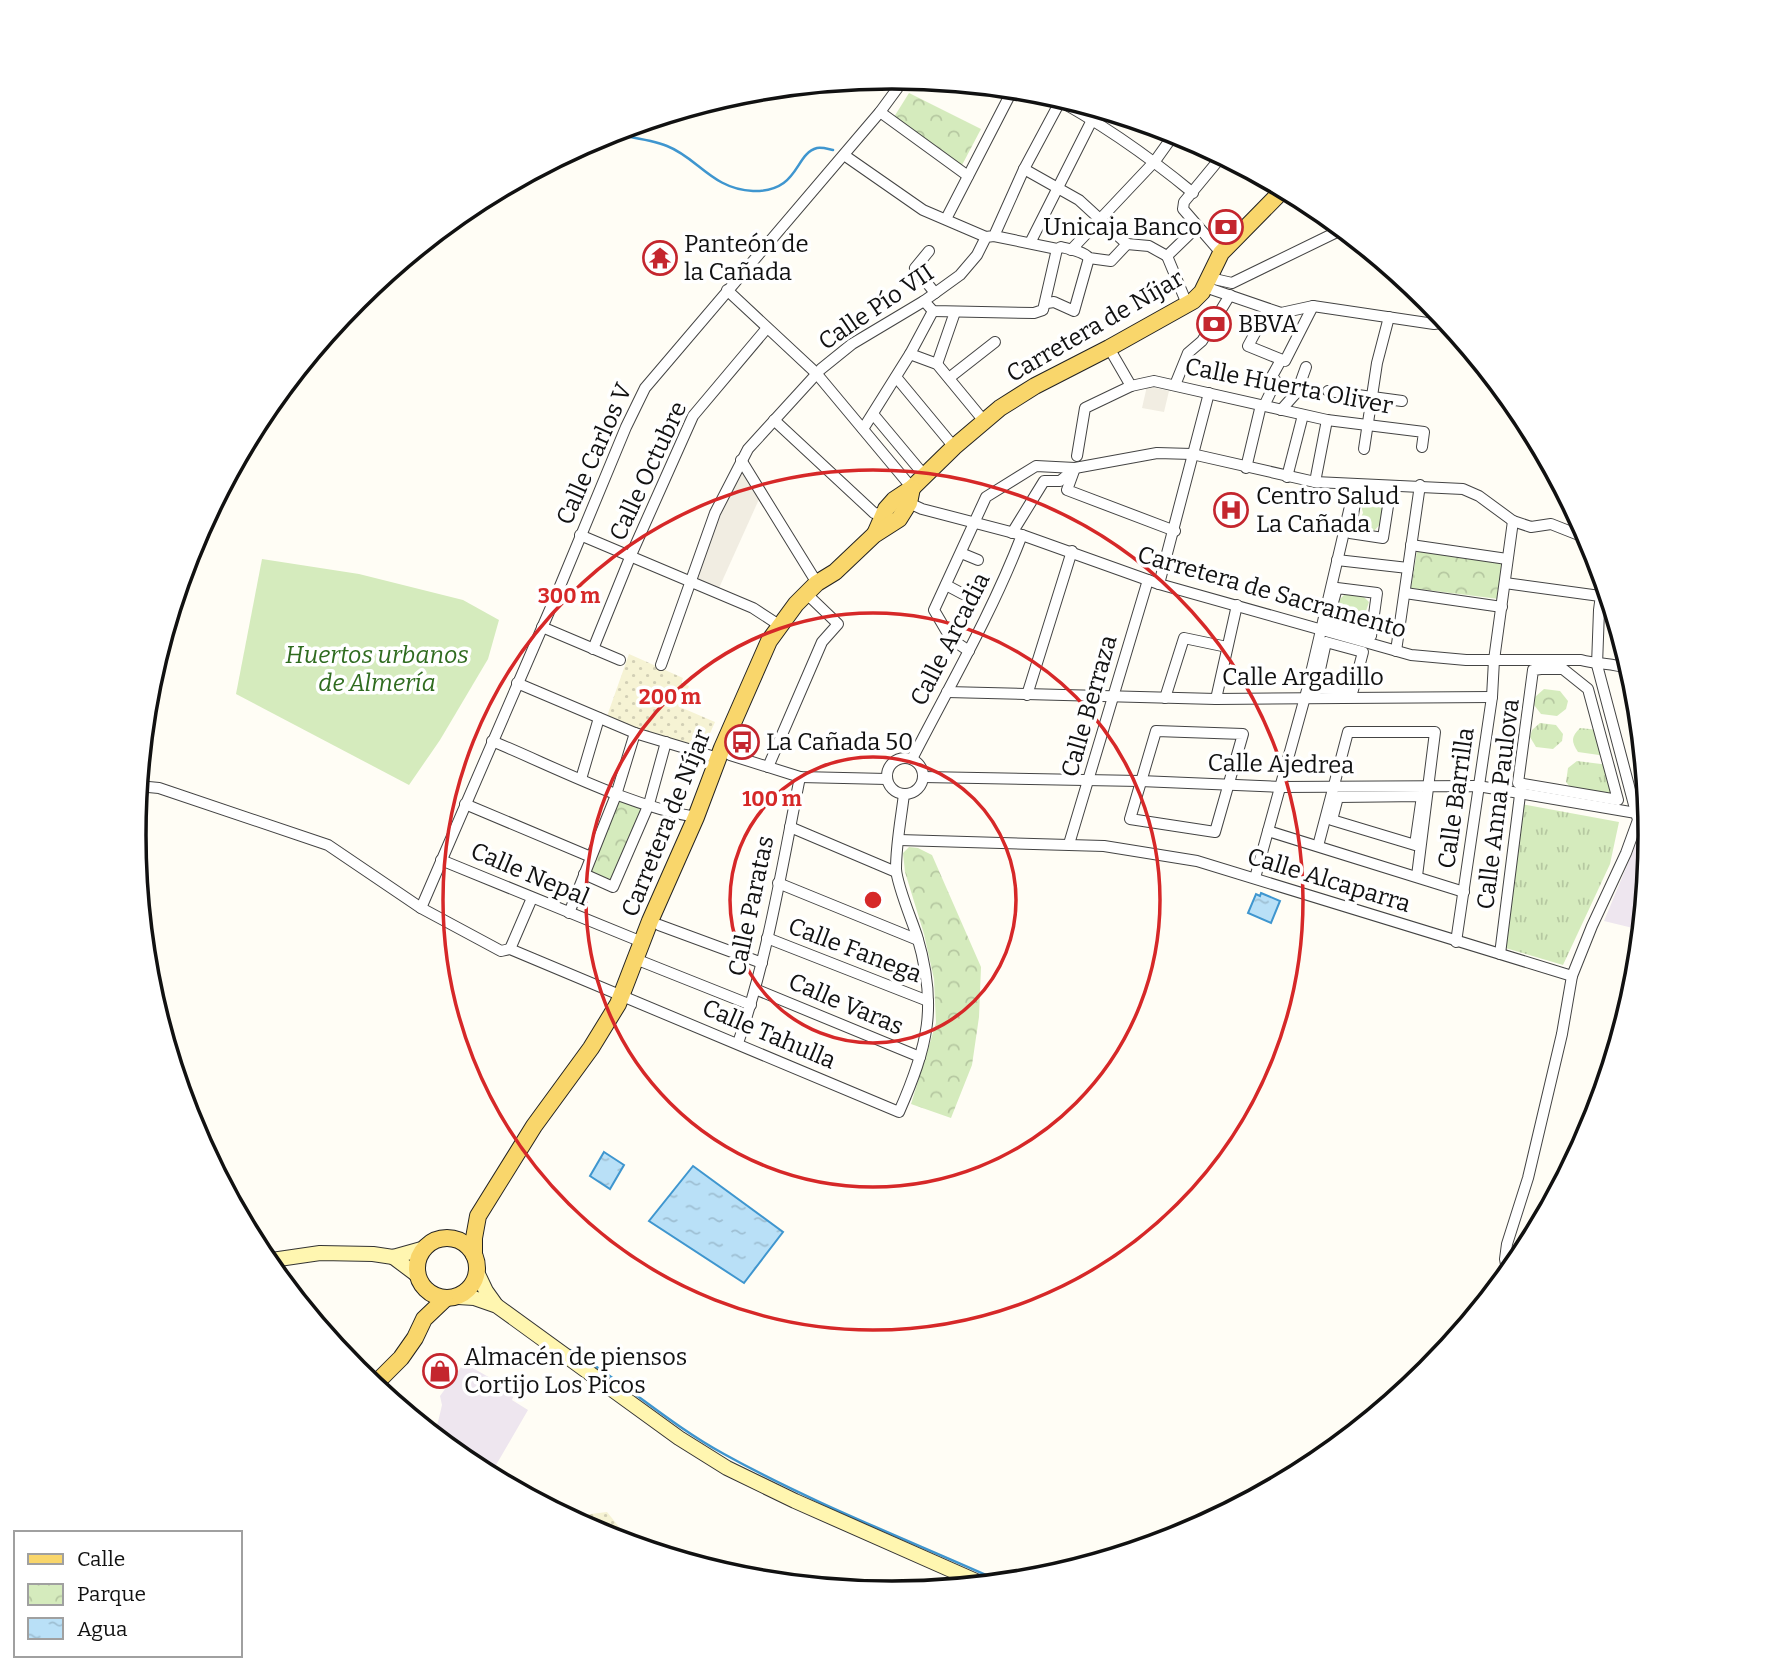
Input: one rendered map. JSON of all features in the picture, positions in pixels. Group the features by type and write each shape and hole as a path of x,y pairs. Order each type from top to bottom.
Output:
{"main road":[{"name":"Carretera de Níjar","path":"621,997 696,817 775,648 811,599 874,535 924,475 984,421 1035,386 1193,301 1207,282 1221,253 1277,196"},
{"name":"Carretera de Níjar","path":"474,1255 478,1216 523,1144 591,1048 643,962 761,658 779,625 796,604 817,583 835,572"},
{"name":"Carretera de Níjar","path":"450,1238 478,1216"},
{"path":"424,1319 418,1260 432,1242 450,1238 464,1243 474,1255 477,1272 497,1306"},
{"path":"278,1259 320,1254 373,1254 393,1257 425,1248"},
{"path":"393,1257 433,1295 474,1298 497,1306 679,1438 727,1468 967,1577"},
{"path":"380,1379 401,1358 424,1319 451,1298 471,1287 477,1272"}],"street":[{"name":"Calle Carlos V","path":"421,908 645,387 844,155 897,89"},
{"path":"946,219 1008,99"},
{"name":"Calle Pío VII","path":"661,665 715,513 741,460 816,373 852,344 924,301 960,275 990,237 1057,108"},
{"path":"880,112 968,176"},
{"path":"1085,115 1155,162 1193,194"},
{"path":"1030,243 1093,120"},
{"path":"1071,250 1155,162 1168,142"},
{"path":"844,155 911,203 990,237 1057,249 1060,247 1087,254 1089,258 1111,261 1127,244"},
{"path":"1216,163 1184,202 1183,209 1221,253"},
{"path":"1024,169 1079,200 1127,244 1149,246 1167,256 1187,304"},
{"path":"1167,256 1197,227"},
{"path":"1207,282 1232,283 1333,234"},
{"path":"924,301 933,311 1034,313 1043,310 1057,249"},
{"path":"929,251 915,268 935,293"},
{"path":"1046,303 1054,302 1074,310 1089,258"},
{"path":"1207,282 1230,295 1281,313 1313,306 1435,324"},
{"path":"727,290 816,373 863,429 908,497"},
{"path":"1175,384 1188,353 1202,341 1230,295"},
{"path":"1268,309 1248,346 1285,361 1313,306"},
{"path":"863,429 910,355 933,311"},
{"path":"937,364 955,312"},
{"path":"1364,449 1377,362 1389,317"},
{"name":"Calle Octubre","path":"593,649 631,555 693,416 767,328"},
{"path":"949,378 995,342"},
{"path":"1110,348 1131,386"},
{"path":"910,355 937,364 984,421"},
{"path":"1246,468 1262,406 1276,381 1271,378 1281,360"},
{"path":"1281,410 1297,392 1306,368"},
{"path":"896,377 954,447"},
{"name":"Calle Huerta Oliver","path":"1076,462 1085,408 1131,386 1154,381 1327,420 1424,432 1422,447"},
{"path":"1328,391 1402,401"},
{"name":"Calle Berraza","path":"1069,844 1114,697 1154,582 1175,531 1209,393"},
{"path":"873,414 924,475"},
{"path":"1287,477 1303,415"},
{"path":"774,419 874,513 887,519"},
{"path":"1315,482 1327,420"},
{"path":"969,651 951,639 934,610 990,493 1036,466 1157,453 1192,454 1315,482 1463,489 1479,496 1513,521 1531,527 1551,524 1573,533"},
{"path":"741,460 817,583"},
{"path":"1076,462 1068,490 1175,531"},
{"name":"Calle Arcadia","path":"912,759 1010,568 1017,534 1044,481 1060,481 1076,462"},
{"path":"1255,878 1323,627 1355,485"},
{"path":"1396,651 1420,485"},
{"path":"1357,491 1390,494 1383,538 1350,533 1357,491"},
{"name":"Carretera de Sacramento","path":"908,497 922,509 1072,551 1154,582 1323,627 1396,651 1432,658 1536,664 1581,660 1597,665 1618,666"},
{"name":"Calle Barrilla","path":"1456,942 1492,697 1494,660 1513,521"},
{"path":"580,535 753,608 779,625"},
{"path":"1411,545 1507,559"},
{"path":"1027,695 1072,551"},
{"path":"961,553 978,560"},
{"path":"1337,560 1408,568"},
{"path":"1504,583 1599,596"},
{"path":"946,585 963,594"},
{"path":"1337,588 1377,593 1371,636 1323,627 1337,588"},
{"path":"1405,593 1502,607"},
{"path":"768,767 822,642 838,624 811,599"},
{"path":"1600,599 1597,665 1638,819"},
{"path":"1216,699 1237,606"},
{"path":"542,627 620,660"},
{"path":"1165,698 1184,638 1227,647"},
{"path":"1326,642 1363,652 1353,690 1316,688 1326,642"},
{"path":"1521,788 1618,800 1588,689 1563,669 1536,664"},
{"name":"Calle Anna Paulova","path":"1500,954 1536,664"},
{"path":"517,683 635,733 800,777 887,779"},
{"name":"Calle Argadillo","path":"947,692 1216,699 1492,697"},
{"path":"581,779 599,718"},
{"path":"1156,731 1243,734 1215,832 1130,818 1140,781 1156,731"},
{"path":"1318,846 1348,732 1436,732 1417,876"},
{"path":"569,914 616,795 635,733"},
{"path":"492,741 616,795 696,817"},
{"path":"584,874 613,887 649,804 666,742"},
{"path":"906,758 912,759 920,766 923,777 919,788 904,794 893,790 887,773 893,761 906,758"},
{"name":"Calle Paratas","path":"738,1043 762,963 800,777"},
{"name":"Calle Ajedrea","path":"923,777 1281,787 1521,788 1636,813"},
{"name":"Calle Tahulla","path":"147,787 172,792 328,845 421,908 501,951 510,949 899,1112 920,1057"},
{"path":"904,794 896,872 918,940 929,986 928,1030 920,1057"},
{"path":"1422,796 1415,845 1332,820 1338,797 1422,796"},
{"path":"465,804 591,857"},
{"path":"1505,1260 1507,1244 1528,1178 1562,1034 1572,976 1638,821"},
{"path":"790,827 896,872"},
{"path":"1268,831 1464,892"},
{"name":"Calle Alcaparra","path":"899,840 1104,846 1197,861 1572,976"},
{"name":"Calle Nepal","path":"441,859 642,942"},
{"path":"778,883 918,940"},
{"path":"510,949 532,898"},
{"path":"659,925 762,963"},
{"name":"Calle Fanega","path":"767,938 929,1001"},
{"path":"643,962 751,1005"},
{"name":"Calle Varas","path":"755,989 920,1057"}],"shaded area":[{"path":"1147,386 1169,391 1164,412 1142,408"},
{"path":"742,473 746,474 760,497 719,588 696,578 723,508"},
{"path":"629,654 683,678 681,683 689,686 680,707 715,722 703,749 606,719"},
{"path":"1638,839 1633,928 1604,921"},
{"path":"464,1363 515,1392 512,1400 528,1410 495,1467 436,1426 442,1405 440,1396"},
{"path":"607,1512 623,1531 606,1525 584,1515"}],"green space":[{"path":"909,93 981,129 961,167 894,117"},
{"path":"1368,496 1383,498 1382,522 1374,531 1358,529 1363,513 1361,505"},
{"path":"1417,551 1502,562 1499,599 1411,588"},
{"name":"Huertos urbanos de Almería","path":"262,559 359,574 463,600 499,620 488,659 440,740 409,785 236,694"},
{"path":"1346,593 1363,596 1369,602 1361,626 1338,616 1339,600"},
{"path":"1544,689 1560,691 1568,701 1566,709 1557,716 1541,714 1534,705 1535,697"},
{"path":"1540,723 1556,725 1563,734 1562,741 1553,749 1536,747 1530,737 1532,730"},
{"path":"1580,728 1599,730 1606,756 1578,752 1573,739"},
{"path":"1577,761 1609,765 1618,800 1574,792 1566,782 1568,768"},
{"path":"616,795 649,804 613,887 584,874"},
{"path":"1521,804 1619,822 1610,864 1563,965 1502,947"},
{"path":"909,847 932,855 981,967 979,1017 972,1065 951,1118 911,1104 936,1023 934,979 924,934 905,872 903,853"}],"water":[{"path":"1261,893 1280,901 1271,923 1248,913 1256,894 1260,896"},
{"path":"604,1152 624,1165 610,1189 590,1176"},
{"path":"693,1166 783,1232 744,1283 649,1221"}],"waterway":[{"path":"630,137 667,146 727,185 753,191 780,186 810,152 819,148 833,150"},
{"path":"570,1350 724,1454 828,1506 986,1575"}],"place":[{"name":"Unicaja Banco","path":"1226,227"},
{"name":"Panteón de la Cañada","path":"660,258"},
{"name":"BBVA","path":"1214,324"},
{"name":"Centro Salud La Cañada","path":"1231,510"},
{"name":"La Cañada 50","path":"742,742"},
{"name":"Almacén de piensos Cortijo Los Picos","path":"440,1371"}]}
